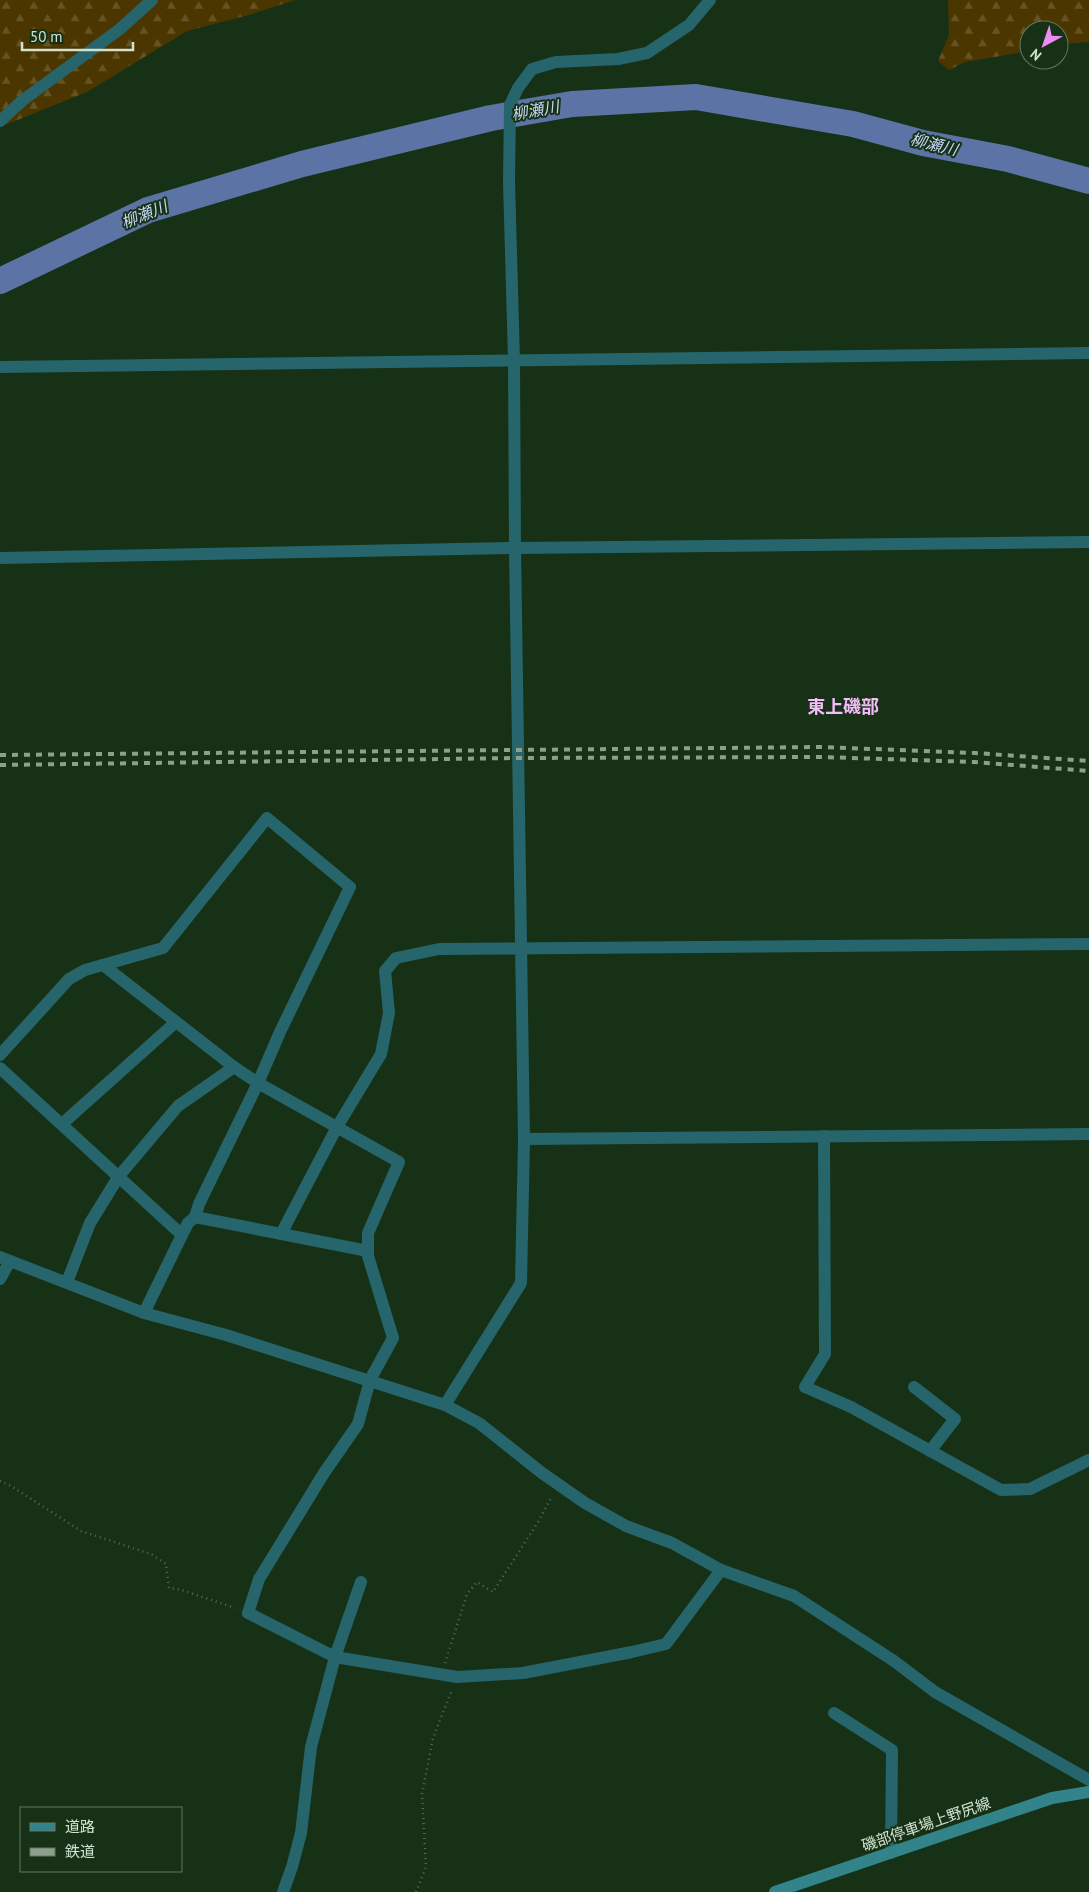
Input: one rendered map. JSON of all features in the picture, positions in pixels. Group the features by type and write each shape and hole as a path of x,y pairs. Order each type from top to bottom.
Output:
{"main road":[{"name":"磯部停車場上野尻線","path":"775,1892 1052,1798 1089,1792"}],"street":[{"path":"0,121 23,100 120,29 152,0"},
{"path":"445,1405 521,1283 524,1139 514,360 509,182 510,105 518,88 532,69 556,62 618,59 647,52 690,25 710,0"},
{"path":"0,367 1089,353"},
{"path":"0,558 515,548 1089,542"},
{"path":"0,1055 69,979 85,970 163,948 267,818 350,887 199,1204 195,1217 188,1223 144,1313"},
{"path":"280,1234 337,1127 381,1054 389,1013 384,971 396,958 439,949 1089,944"},
{"path":"103,965 234,1067 258,1083 399,1162 368,1233 368,1256 393,1338 370,1380 358,1424 324,1473 260,1579 248,1613 335,1657 457,1677 523,1673 666,1644 721,1570"},
{"path":"62,1124 176,1022"},
{"path":"67,1282 90,1223 119,1176 178,1106 234,1067"},
{"path":"0,1068 182,1235"},
{"path":"524,1139 1089,1134"},
{"path":"824,1136 825,1354 805,1387 851,1407 1001,1490 1030,1489 1089,1460"},
{"path":"195,1217 368,1251"},
{"path":"0,1279 5,1258 144,1313 226,1335 445,1405 479,1423 585,1503 626,1526 672,1543 721,1570 794,1596 859,1637 935,1692 1089,1780"},
{"path":"914,1387 955,1419 930,1451"},
{"path":"283,1892 301,1833 311,1747 335,1657 360,1582"},
{"path":"834,1713 892,1750 891,1853"}],"path":[{"path":"0,1481 11,1486 81,1531 151,1554 166,1564 169,1588 182,1590 248,1613"},
{"path":"441,1674 467,1594 478,1582 493,1592 538,1522 558,1484"},
{"path":"416,1892 426,1867 422,1794 433,1738 457,1677"}],"green space":[{"path":"0,0 295,0 249,15 187,31 87,92 0,127"},
{"path":"948,0 1089,0 1089,42 1069,43 1069,20 1019,20 1019,53 965,62 949,70 938,61 949,35"}],"waterway":[{"name":"柳瀬川","path":"0,281 148,210 302,164 491,118 572,104 696,97 853,124 923,143 1008,159 1089,181"}],"railway":[{"path":"0,755 822,747 975,753 1089,761"},
{"path":"0,765 518,758 822,757 974,762 1089,771"}],"district":[{"name":"東上磯部","path":"843,706"}]}
